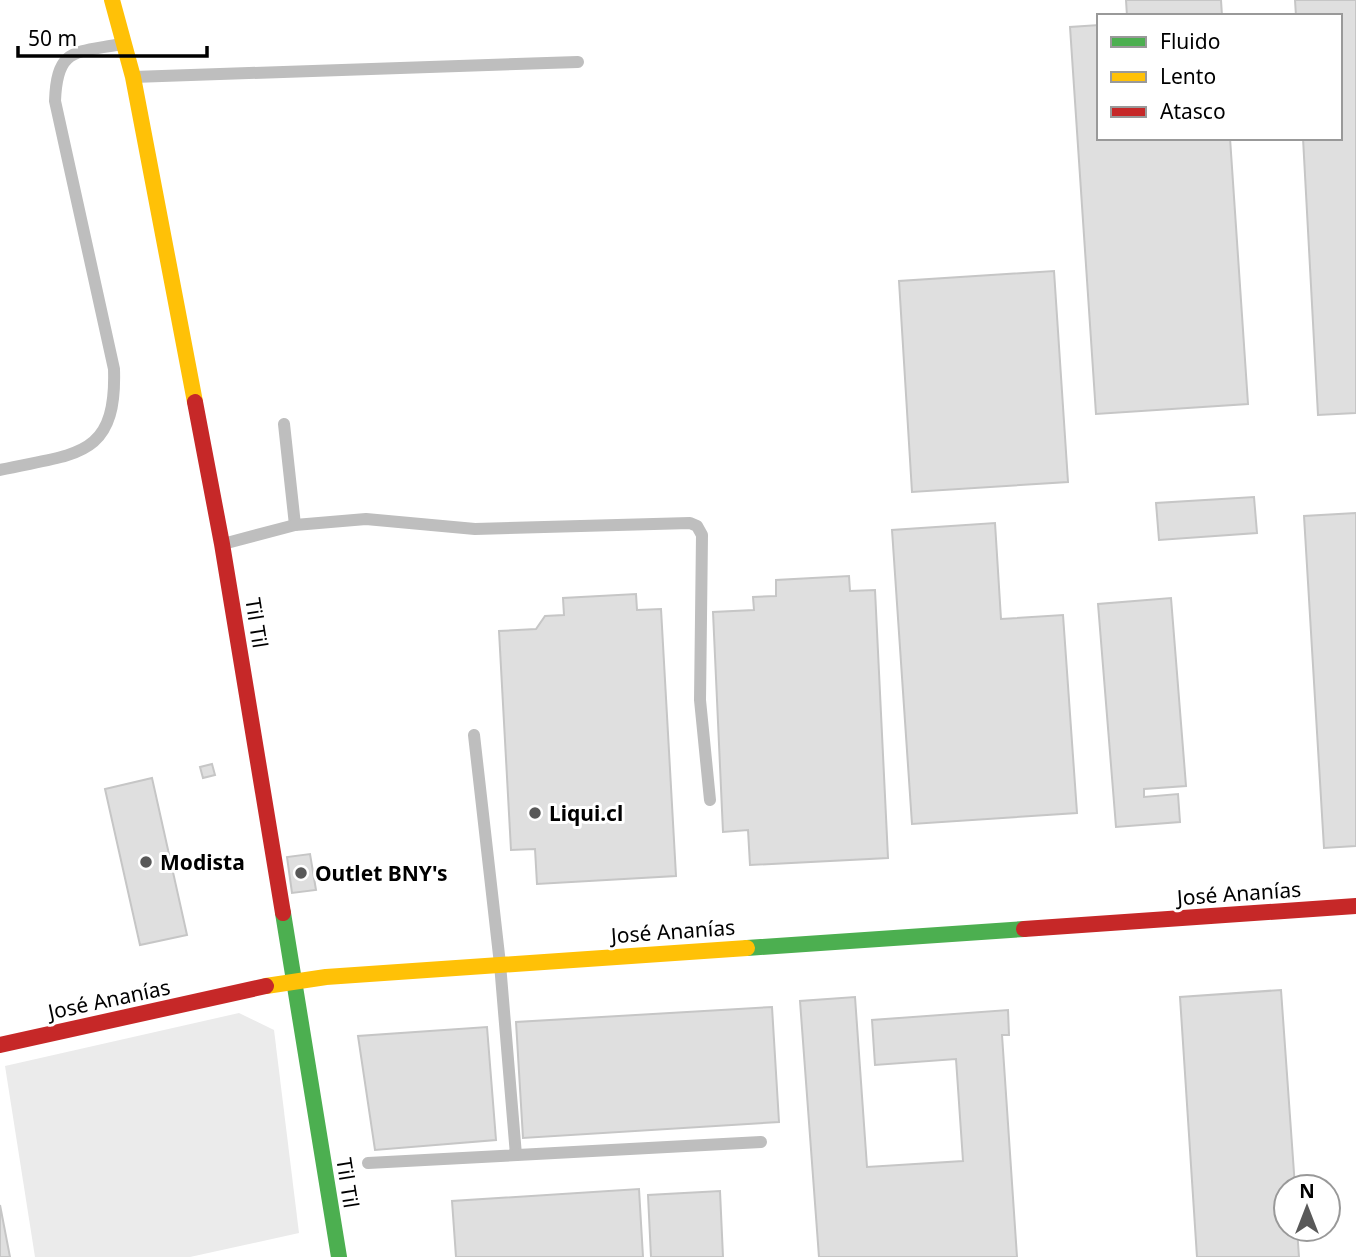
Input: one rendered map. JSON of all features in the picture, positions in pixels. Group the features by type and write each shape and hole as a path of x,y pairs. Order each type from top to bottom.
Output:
{"street":[{"name":"Til Til","path":"111,0 132,77 222,544 339,1257"},
{"name":"José Ananías","path":"0,1045 294,980 1356,906"}],"lane":[{"path":"0,470 80,452 104,433 111,418 115,400 114,369 55,101 56,73 65,59 124,44"},
{"path":"132,77 578,62"},
{"path":"284,424 295,525"},
{"path":"222,544 295,525 366,519 475,529 690,523 697,526 702,535 700,700 710,800"},
{"path":"474,735 500,964 516,1155"},
{"path":"368,1163 761,1142"}],"shaded area":[{"path":"239,1013 274,1030 299,1233 190,1257 35,1257 5,1066"}],"building":[{"path":"1126,0 1221,0 1222,14 1127,14"},
{"path":"1295,0 1356,0 1356,413 1318,415 1303,140 1342,140 1342,14 1296,14"},
{"path":"1097,25 1097,140 1230,140 1248,404 1096,414 1070,27"},
{"path":"1054,271 1068,482 912,492 899,281"},
{"path":"1254,497 1257,533 1159,540 1156,503"},
{"path":"1356,513 1356,846 1324,848 1304,516"},
{"path":"995,523 1001,619 1063,615 1077,813 912,824 892,530"},
{"path":"849,576 850,591 875,590 888,858 750,865 748,830 723,832 713,612 754,610 753,597 776,596 776,580"},
{"path":"636,594 637,610 661,609 676,876 537,884 535,849 511,850 499,631 536,629 545,616 564,615 563,598"},
{"path":"1171,598 1186,786 1144,789 1144,797 1178,794 1180,822 1116,827 1098,604"},
{"path":"212,764 215,775 203,778 200,767"},
{"name":"Modista","path":"152,778 187,935 140,945 105,789"},
{"name":"Outlet BNY's","path":"310,854 316,890 292,893 287,857"},
{"path":"1281,990 1294,1173 1272,1173 1272,1243 1298,1243 1299,1257 1197,1257 1180,997"},
{"path":"855,997 867,1167 963,1161 956,1059 875,1065 872,1020 1008,1010 1009,1035 1002,1035 1017,1257 819,1257 800,1001"},
{"path":"772,1007 779,1122 523,1138 516,1022"},
{"path":"487,1027 496,1140 375,1150 358,1036"},
{"path":"639,1189 643,1257 456,1257 452,1201"},
{"path":"720,1191 723,1257 651,1257 648,1195"},
{"path":"0,1205 10,1257 0,1257"}],"traffic: fast":[{"path":"283,913 339,1257"},
{"path":"747,948 1024,929"}],"traffic: slow":[{"path":"112,0 133,77 195,402"},
{"path":"266,986 326,977 747,948"}],"traffic: jam":[{"path":"195,402 222,544 283,913"},
{"path":"1024,929 1356,906"},
{"path":"0,1045 266,986"}],"place":[{"name":"Liqui.cl","path":"535,813"},
{"name":"Modista","path":"146,862"},
{"name":"Outlet BNY's","path":"301,873"}]}
